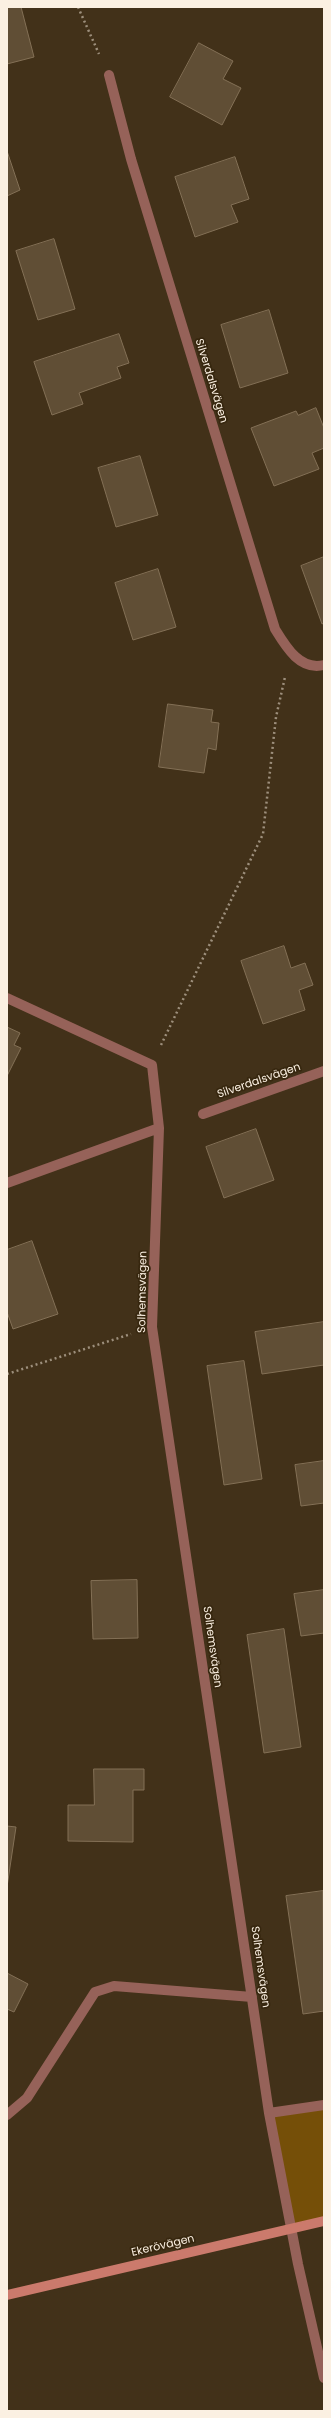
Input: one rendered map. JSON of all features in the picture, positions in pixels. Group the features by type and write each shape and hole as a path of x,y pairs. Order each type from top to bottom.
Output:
{"main road":[{"name":"Ekerövägen","path":"7,2295 324,2222"}],"street":[{"name":"Silverdalsvägen","path":"109,75 131,159 275,629 291,655"},
{"path":"291,655 316,667 324,665"},
{"path":"7,998 152,1065"},
{"name":"Solhemsvägen","path":"152,1065 159,1128 152,1327 269,2113 324,2378"},
{"name":"Silverdalsvägen","path":"202,1114 324,1071"},
{"path":"7,1183 159,1128"},
{"path":"7,2115 27,2098 95,1992 114,1986 252,1997"},
{"path":"269,2113 324,2105"}],"path":[{"path":"78,7 109,75"},
{"path":"152,1065 263,834 276,717 291,655"},
{"path":"7,1374 152,1327"}],"shaded area":[{"path":"324,2105 324,2221 292,2229 269,2113"}],"building":[{"path":"7,7 21,7 34,57 7,64"},
{"path":"199,43 233,61 223,79 241,88 222,125 170,97"},
{"path":"7,151 20,190 7,196"},
{"path":"235,157 249,199 231,205 238,222 195,237 175,177"},
{"path":"54,239 75,309 38,320 16,251"},
{"path":"269,310 288,373 240,388 221,325"},
{"path":"119,334 129,363 117,367 121,378 79,393 83,404 52,415 34,362"},
{"path":"316,408 324,428 324,448 312,453 319,469 274,486 251,428 296,411 298,415"},
{"path":"140,456 158,515 116,527 98,468"},
{"path":"324,557 324,623 322,624 301,566"},
{"path":"158,569 176,627 133,640 115,583"},
{"path":"168,704 213,710 211,722 219,723 216,750 208,748 204,773 159,767"},
{"path":"284,946 291,968 305,963 313,985 299,990 305,1010 263,1024 241,961"},
{"path":"7,1027 20,1033 14,1045 21,1048 7,1076"},
{"path":"256,1129 274,1180 224,1198 206,1147"},
{"path":"32,1241 58,1314 13,1329 7,1312 7,1250"},
{"path":"324,1322 324,1365 262,1374 255,1332"},
{"path":"244,1361 262,1479 224,1485 207,1366"},
{"path":"324,1461 324,1503 301,1506 295,1465"},
{"path":"137,1580 138,1638 93,1639 91,1581"},
{"path":"324,1590 324,1633 301,1636 294,1594"},
{"path":"284,1629 301,1747 264,1753 247,1635"},
{"path":"94,1769 144,1769 144,1790 133,1790 133,1842 68,1841 68,1805 94,1805"},
{"path":"7,1826 16,1827 7,1887"},
{"path":"323,1891 324,2011 303,2014 286,1896"},
{"path":"7,1973 28,1984 14,2012 7,2009"}]}
